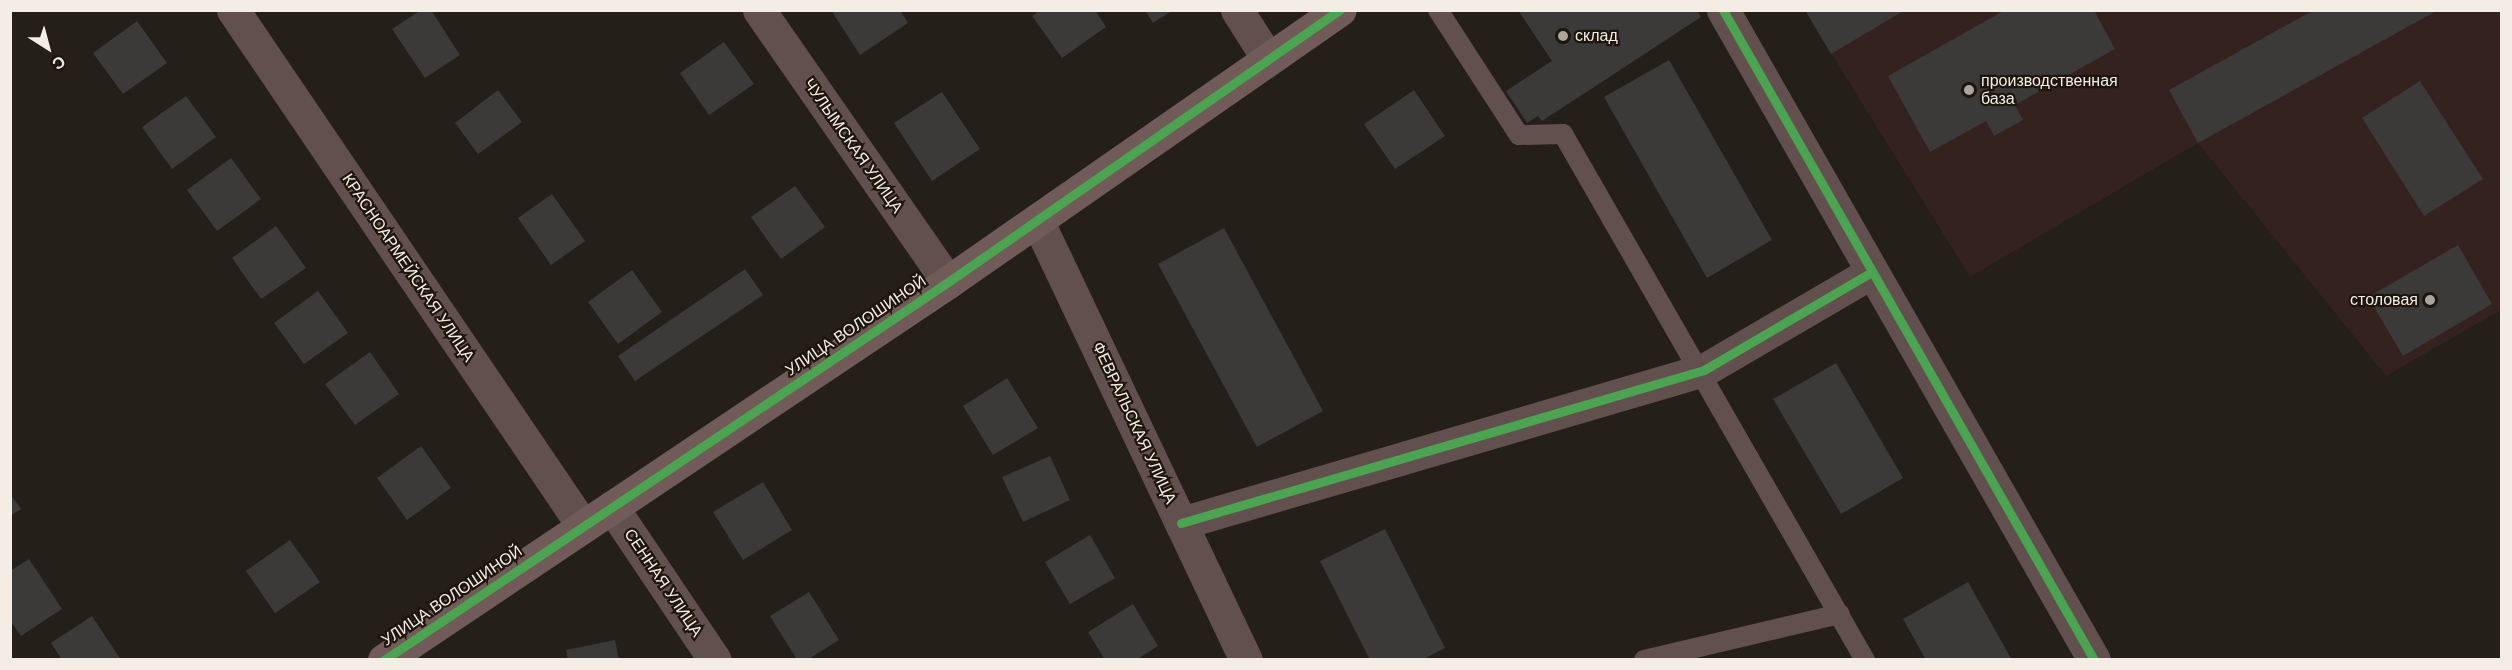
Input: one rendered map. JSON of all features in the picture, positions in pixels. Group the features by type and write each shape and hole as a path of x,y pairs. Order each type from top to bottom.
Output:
{"street":[{"name":"КРАСНОАРМЕЙСКАЯ УЛИЦА","path":"233,10 583,526"},
{"name":"ЧУЛЫМСКАЯ УЛИЦА","path":"759,10 948,282"},
{"path":"1237,10 1268,59"},
{"name":"УЛИЦА ВОЛОШИНОЙ","path":"384,660 948,282 1340,10"},
{"path":"1723,10 1870,273 2094,660"},
{"name":"ФЕВРАЛЬСКАЯ УЛИЦА","path":"1037,220 1246,660"},
{"path":"1181,523 1704,370 1870,273"},
{"name":"СЕННАЯ УЛИЦА","path":"612,507 715,660"}],"lane":[{"path":"1438,10 1519,135 1563,134 1704,370 1865,660"},
{"path":"1644,660 1840,614"}],"shaded area":[{"name":"производственная база","path":"1805,11 2501,11 2501,310 2386,376 2198,143 1970,277"}],"building":[{"path":"421,10 431,10 460,55 425,78 392,29"},
{"path":"831,10 900,10 908,23 860,55"},
{"path":"1040,10 1095,10 1106,27 1062,58 1032,16"},
{"path":"1145,10 1173,10 1153,23"},
{"path":"1518,10 1697,10 1701,17 1542,121 1538,116 1527,123 1506,91 1552,61"},
{"path":"1805,10 1905,10 1831,54"},
{"name":"производственная база","path":"2005,10 2094,10 2115,49 2015,105 2023,120 1994,136 1986,121 1930,152 1888,76"},
{"path":"2314,10 2438,10 2198,143 2169,90"},
{"path":"137,21 167,63 123,94 93,53"},
{"path":"724,42 754,84 709,115 680,73"},
{"path":"1669,60 1772,240 1707,278 1604,97"},
{"path":"2420,81 2483,179 2424,216 2362,118"},
{"path":"498,90 522,122 478,154 455,123"},
{"path":"1414,90 1445,136 1395,169 1364,124"},
{"path":"942,92 980,149 932,181 894,123"},
{"path":"186,96 216,137 172,169 142,127"},
{"path":"231,158 261,199 217,231 187,190"},
{"path":"795,186 825,227 781,259 751,217"},
{"path":"552,194 585,241 551,265 518,218"},
{"path":"276,226 306,268 261,299 232,258"},
{"path":"1224,228 1323,411 1257,447 1158,264"},
{"name":"столовая","path":"2458,245 2492,304 2403,356 2368,297"},
{"path":"745,269 763,295 635,381 618,356"},
{"path":"632,270 662,312 618,344 588,302"},
{"path":"318,291 348,333 304,364 274,323"},
{"path":"370,352 399,394 355,425 325,384"},
{"path":"1836,363 1903,478 1841,514 1773,399"},
{"path":"1007,378 1038,428 993,455 963,406"},
{"path":"421,446 451,488 407,520 377,478"},
{"path":"1050,456 1070,500 1023,522 1002,477"},
{"path":"763,482 792,530 743,560 713,512"},
{"path":"10,494 21,509 10,516"},
{"path":"1385,529 1445,648 1422,660 1370,660 1320,561"},
{"path":"1090,535 1115,578 1070,604 1045,562"},
{"path":"290,540 320,582 275,613 246,571"},
{"path":"29,559 62,609 21,636 10,620 10,571"},
{"path":"1968,582 2012,660 1926,660 1903,619"},
{"path":"809,592 839,640 807,660 797,660 770,616"},
{"path":"1133,604 1158,646 1136,660 1105,660 1088,632"},
{"path":"92,616 121,660 62,660 51,643"},
{"path":"615,640 619,660 568,660 566,650"}],"cycle path":[{"path":"384,660 948,282 1340,10"},
{"path":"1723,10 2094,660"},
{"path":"1181,523 1704,370 1870,273"}],"place":[{"name":"склад","path":"1563,36"},
{"name":"производственная база","path":"1969,90"},
{"name":"столовая","path":"2430,300"}]}
